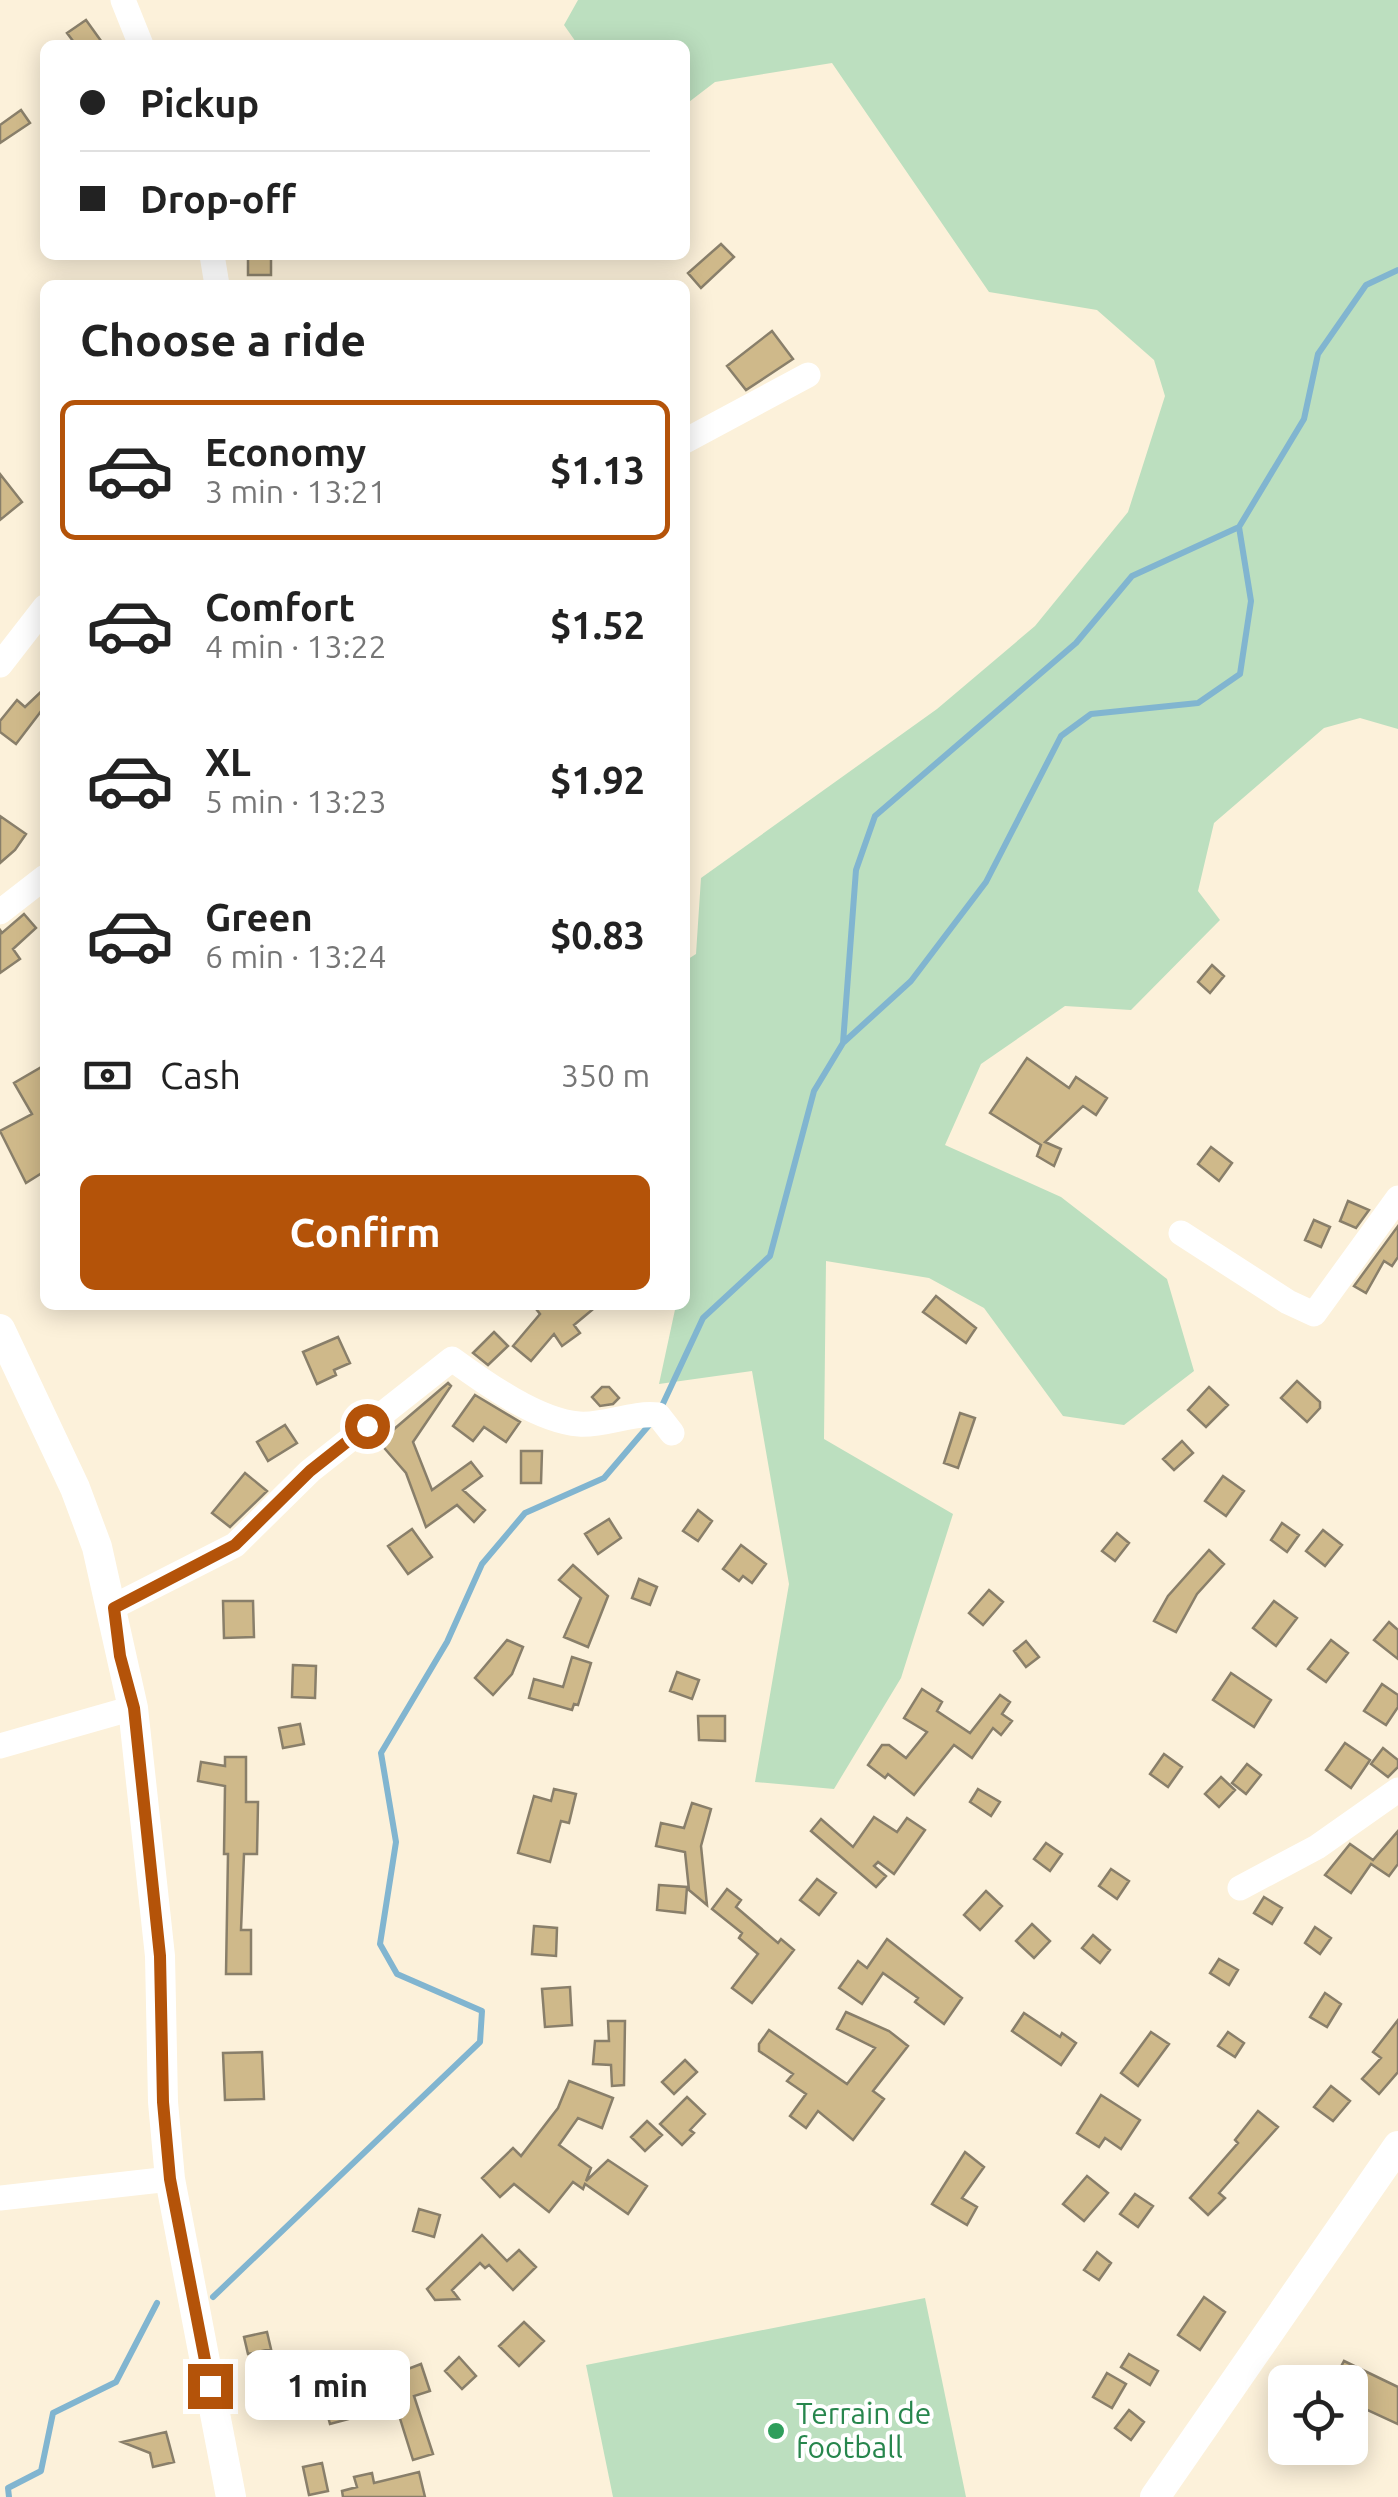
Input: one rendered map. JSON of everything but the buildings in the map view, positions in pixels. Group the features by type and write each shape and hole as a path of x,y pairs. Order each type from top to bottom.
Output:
{"main road":[{"path":"0,1328 75,1488 97,1547 134,1708 160,1956 163,2102 170,2179 231,2497"},
{"path":"1155,2497 1394,2162"}],"street":[{"path":"124,0 139,40"},
{"path":"690,437 808,375"},
{"path":"0,664 40,614"},
{"path":"0,912 40,880"},
{"path":"1181,1233 1288,1302 1314,1314 1398,1198"},
{"path":"114,1608 235,1545 310,1471 452,1360 500,1394 559,1419 580,1424 644,1413 658,1415 672,1433"},
{"path":"0,1746 134,1708"},
{"path":"1240,1888 1317,1847 1398,1790"},
{"path":"0,2198 170,2179"}],"green space":[{"path":"578,0 1398,0 1398,729 1360,718 1324,728 1214,823 1198,891 1220,920 1131,1010 1065,1006 981,1064 945,1145 1061,1197 1167,1279 1194,1371 1124,1425 1063,1416 984,1308 929,1278 826,1261 824,1439 953,1514 901,1678 834,1789 755,1782 789,1584 752,1371 659,1384 675,1310 690,1310 690,958 696,954 701,878 937,709 1035,626 1128,512 1165,396 1154,360 1097,310 989,292 832,63 715,82 690,101 690,40 574,40 564,25"},
{"name":"Terrain de football","path":"925,2298 966,2497 613,2497 586,2365"}],"waterway":[{"path":"660,1410 703,1318 770,1256 814,1091 843,1043 856,870 875,816 1076,643 1132,576 1239,527 1304,419 1318,354 1366,285 1398,270"},
{"path":"844,1042 911,981 986,882 1061,736 1091,714 1198,703 1240,674 1251,601 1239,527"},
{"path":"213,2297 480,2042 482,2011 397,1974 380,1944 396,1842 381,1753 447,1642 482,1564 525,1513 604,1478 650,1424"},
{"path":"9,2497 8,2488 41,2471 53,2413 116,2382 157,2303"}],"place":[{"name":"Terrain de football","path":"776,2431"}],"route":[{"path":"210,2386 170,2179 163,2102 160,1956 134,1708 120,1656 114,1608 235,1545 310,1471 367,1426"}]}
